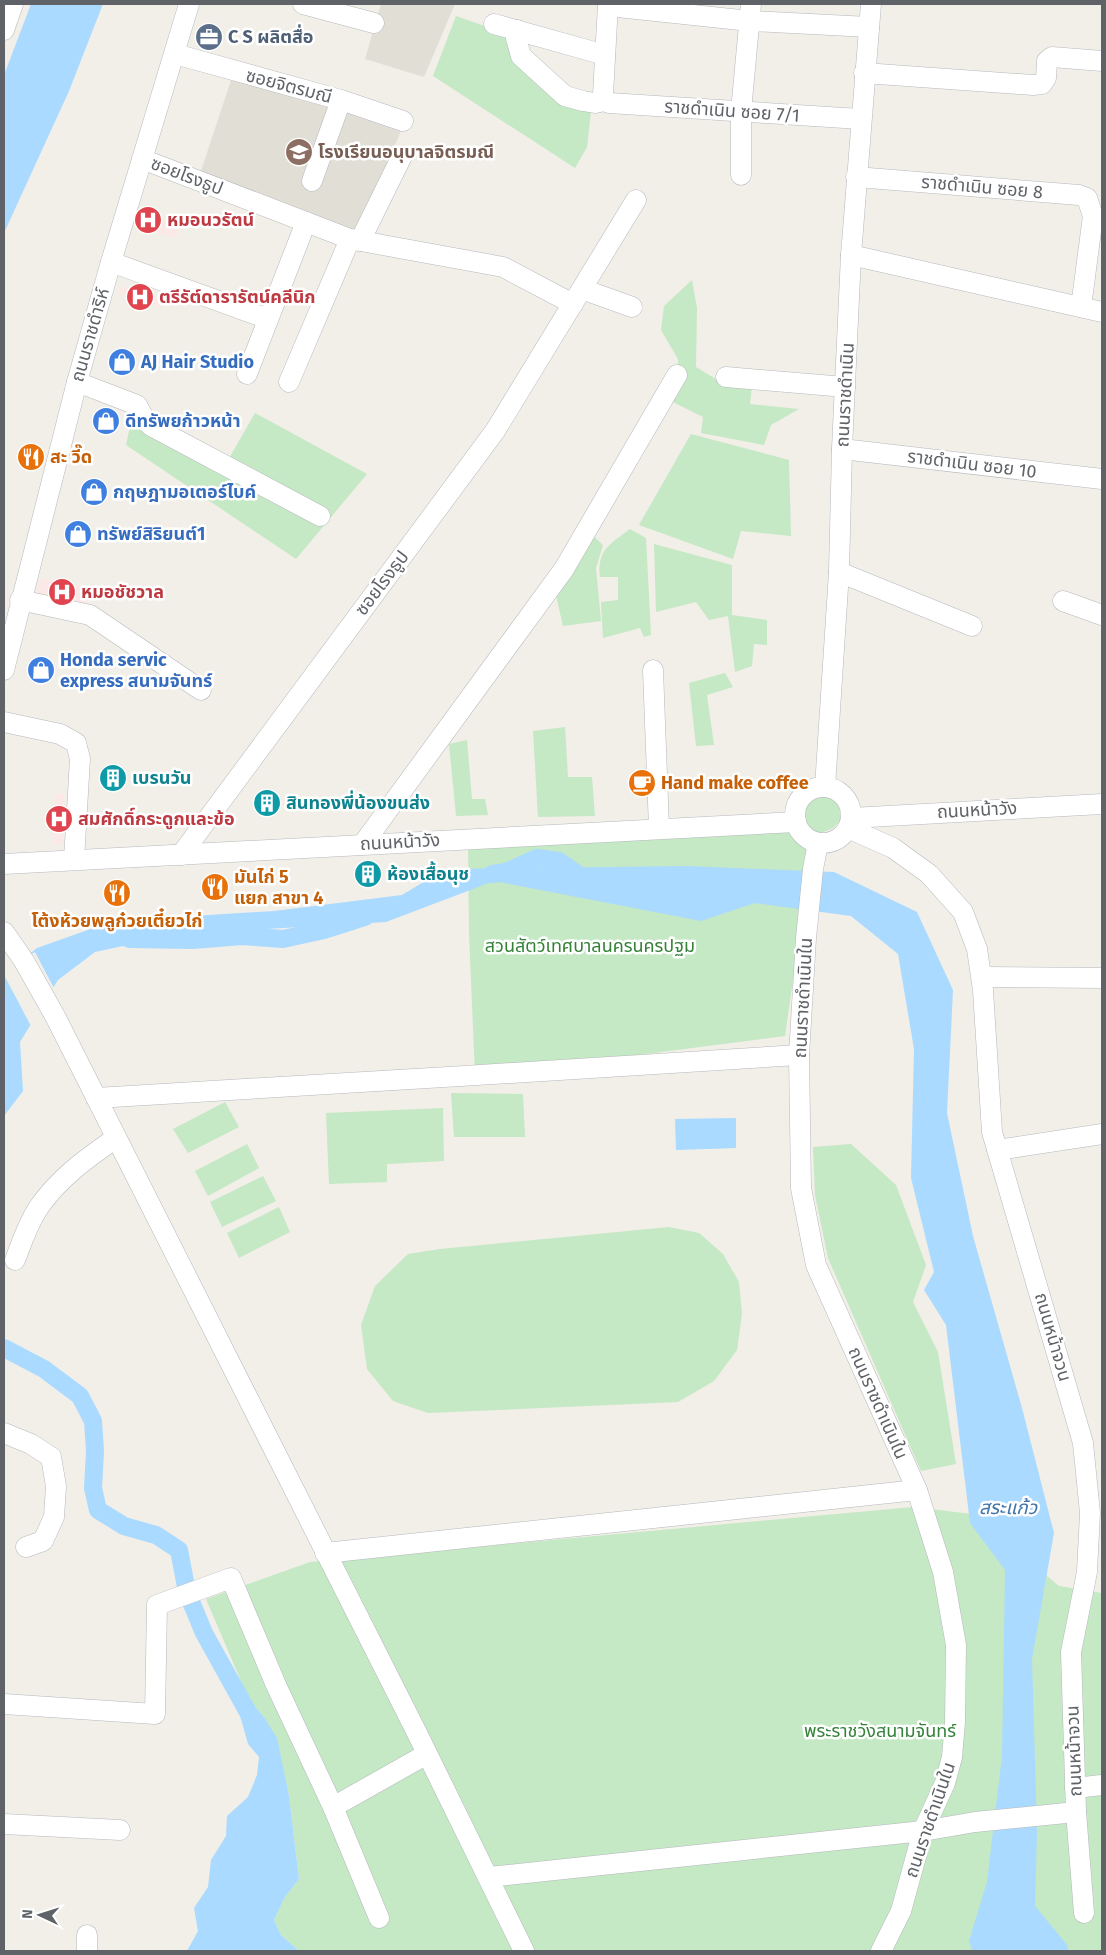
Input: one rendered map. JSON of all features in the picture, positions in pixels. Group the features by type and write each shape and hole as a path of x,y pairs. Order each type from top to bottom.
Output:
{"street":[{"path":"4,30 13,4"},
{"name":"ถนนราชดำริห์","path":"4,670 20,600 77,382 189,4"},
{"path":"303,4 374,23"},
{"name":"ถนนราชดำเนิน","path":"825,787 838,572 851,255 860,119 871,4"},
{"path":"604,101 602,95 608,5 750,12 869,27"},
{"path":"740,175 741,111 750,12"},
{"path":"494,24 605,55"},
{"name":"ราชดำเนิน ซอย 7/1","path":"517,30 516,38 520,56 565,96 583,101 860,119"},
{"name":"ซอยจิตรมณี","path":"175,54 341,100 403,121"},
{"path":"864,73 1033,85 1042,84 1046,78 1047,61 1052,57 1102,61"},
{"path":"312,181 341,100"},
{"path":"289,382 355,240 402,156"},
{"name":"ซอยโรงธูป","path":"142,159 355,240 503,267 578,296"},
{"name":"ราชดำเนิน ซอย 8","path":"856,177 1079,195 1087,198 1098,217 1081,307"},
{"name":"ซอยโรงธูป","path":"181,855 495,431 636,200"},
{"path":"247,374 306,222"},
{"path":"851,255 1102,312"},
{"path":"111,262 268,319"},
{"path":"578,296 632,307"},
{"path":"363,844 564,569 677,375"},
{"path":"726,377 845,387"},
{"path":"77,382 137,405 145,420 151,426 320,516"},
{"name":"ราชดำเนิน ซอย 10","path":"842,450 1102,479"},
{"path":"838,572 972,626"},
{"path":"20,600 90,615 201,690"},
{"path":"1063,601 1102,615"},
{"path":"653,670 659,828"},
{"path":"4,722 60,734 76,743 80,759 74,860"},
{"path":"825,787 842,793 851,809 850,823 843,836 835,840 818,843 804,835 796,822 795,813 802,797 808,791 816,788 825,787"},
{"name":"ถนนหน้าวัง","path":"850,823 1102,804"},
{"name":"ถนนหน้าวัง","path":"4,864 796,822"},
{"name":"ถนนหน้าจวน","path":"850,823 893,848 929,874 963,912 977,949 982,977 992,1132 1083,1443 1094,1573 1071,1652 1075,1788 1066,1813 1084,1913"},
{"name":"ถนนราชดำเนินใน","path":"818,843 813,869 806,938 799,1055 801,1188 816,1265 917,1490 943,1572 956,1645 955,1722 952,1757 944,1783 923,1831 901,1911 881,1951"},
{"path":"4,932 24,961 56,1018 427,1754 524,1951"},
{"path":"982,977 1102,978"},
{"path":"96,1098 564,1071 799,1055"},
{"path":"998,1150 1102,1134"},
{"path":"15,1260 38,1208 56,1184 76,1166 116,1138"},
{"path":"4,1433 31,1444 50,1457 56,1486 54,1517 43,1541 26,1547"},
{"path":"325,1553 917,1490"},
{"path":"4,1704 155,1714 156,1605 231,1578 276,1685 333,1808 379,1918"},
{"path":"333,1808 427,1754"},
{"path":"1075,1788 1102,1785"},
{"path":"488,1878 923,1831 975,1822 1066,1813"},
{"path":"4,1824 120,1830"}],"shaded area":[{"path":"381,4 455,4 424,77 365,59"},
{"name":"โรงเรียนอนุบาลจิตรมณี","path":"233,74 403,126 387,164 350,239 198,180"},
{"name":"หมอนวรัตน์","path":"140,214 179,226 176,238 136,226"},
{"name":"ตรีรัต์ดารารัตน์คลีนิก","path":"121,286 161,299 159,307 119,294"},
{"name":"หมอชัชวาล","path":"41,578 88,587 84,606 35,597"},
{"name":"สมศักดิ์กระดูกและข้อ","path":"56,794 64,794 62,844 53,844"}],"green space":[{"path":"456,16 510,35 591,111 587,147 575,168 433,76"},
{"path":"692,280 697,308 696,367 719,381 752,385 750,404 799,409 771,425 764,445 701,433 703,417 671,401 679,381 678,359 661,330 664,306"},
{"path":"134,409 223,469 255,413 367,474 296,559 126,445"},
{"path":"691,434 789,460 791,536 741,531 733,559 639,525"},
{"path":"630,529 646,538 651,635 644,637 640,628 603,638 601,602 618,600 618,577 600,577 601,560 606,548"},
{"path":"591,534 603,545 596,568 601,621 563,626 555,591"},
{"path":"654,544 732,565 732,615 767,620 767,645 754,644 752,666 735,672 728,616 709,620 696,602 656,612"},
{"path":"725,673 733,687 707,695 714,745 696,746 689,683"},
{"path":"565,727 568,777 592,777 595,816 538,817 533,731"},
{"path":"467,740 472,799 485,799 488,815 456,816 449,744"},
{"name":"สวนสัตว์เทศบาลนครนครปฐม","path":"825,795 838,805 840,821 833,828 821,833 816,831 813,841 785,1036 475,1076 469,934 468,838 802,815 803,804 814,797"},
{"path":"451,1093 523,1094 525,1137 454,1137"},
{"path":"225,1102 239,1127 188,1153 173,1129"},
{"path":"443,1108 444,1161 387,1164 387,1182 329,1184 326,1113"},
{"path":"247,1144 259,1168 208,1196 195,1171"},
{"path":"851,1144 896,1185 926,1265 913,1302 938,1352 956,1464 921,1471 828,1258 815,1195 813,1147"},
{"path":"263,1176 276,1201 222,1227 210,1202"},
{"path":"279,1207 290,1232 239,1258 227,1233"},
{"path":"669,1227 699,1233 723,1254 739,1282 742,1314 737,1350 714,1381 678,1402 428,1413 393,1401 367,1369 361,1325 375,1286 408,1254 440,1249"},
{"name":"พระราชวังสนามจันทร์","path":"913,1507 972,1514 1059,1586 1102,1593 1102,1951 299,1951 281,1935 274,1920 285,1897 299,1879 289,1796 283,1770 264,1717 249,1700 206,1599 310,1562"}],"water":[{"path":"31,4 103,4 69,91 4,233 4,75"},
{"name":"สระแก้ว","path":"687,866 834,872 917,912 953,990 947,1113 973,1236 1022,1408 1054,1533 1032,1659 1037,1831 1035,1906 1068,1946 1068,1951 972,1951 969,1941 987,1882 1002,1756 1005,1570 970,1523 946,1325 924,1290 934,1272 911,1178 914,1049 898,954 851,916 755,903 701,921 494,881 386,922 179,934 95,952 58,980 20,1042 23,1091 4,1116 4,974 37,948 113,921 274,911 402,895 445,869"},
{"path":"736,1118 736,1148 676,1150 675,1119"},
{"path":"249,1700 264,1717 277,1738 289,1796 299,1879 285,1897 274,1920 281,1935 299,1951 187,1951 198,1931 194,1908 208,1887 211,1860 226,1836 227,1816 248,1797 257,1775 259,1757 248,1744 239,1712"}],"pier":[{"path":"35,952 55,990 32,1028 4,975 4,970"}],"waterway":[{"path":"492,874 506,872 537,858 559,861 586,880"},
{"path":"129,939 193,940 242,936 283,939 324,930 365,917"},
{"path":"4,1348 44,1369 80,1396 93,1421 95,1451 93,1488 98,1510 124,1526 156,1535 179,1550 187,1592 204,1633 255,1725"}],"place":[{"name":"C S ผลิตสื่อ","path":"209,37"},
{"name":"โรงเรียนอนุบาลจิตรมณี","path":"299,152"},
{"name":"หมอนวรัตน์","path":"148,220"},
{"name":"ตรีรัต์ดารารัตน์คลีนิก","path":"140,297"},
{"name":"AJ Hair Studio","path":"122,362"},
{"name":"ดีทรัพยก้าวหน้า","path":"106,421"},
{"name":"สะ วี๊ด","path":"31,457"},
{"name":"กฤษฎามอเตอร์ไบค์","path":"94,492"},
{"name":"ทรัพย์สิริยนต์1","path":"78,534"},
{"name":"หมอชัชวาล","path":"62,592"},
{"name":"Honda servic express สนามจันทร์","path":"41,670"},
{"name":"เบรนวัน","path":"113,778"},
{"name":"Hand make coffee","path":"642,783"},
{"name":"สินทองพี่น้องขนส่ง","path":"267,803"},
{"name":"สมศักดิ์กระดูกและข้อ","path":"59,819"},
{"name":"ห้องเสื้อนุช","path":"368,874"},
{"name":"มันไก่ 5 แยก สาขา 4","path":"215,887"},
{"name":"โต้งห้วยพลูก๋วยเตี๋ยวไก่","path":"117,893"}]}
